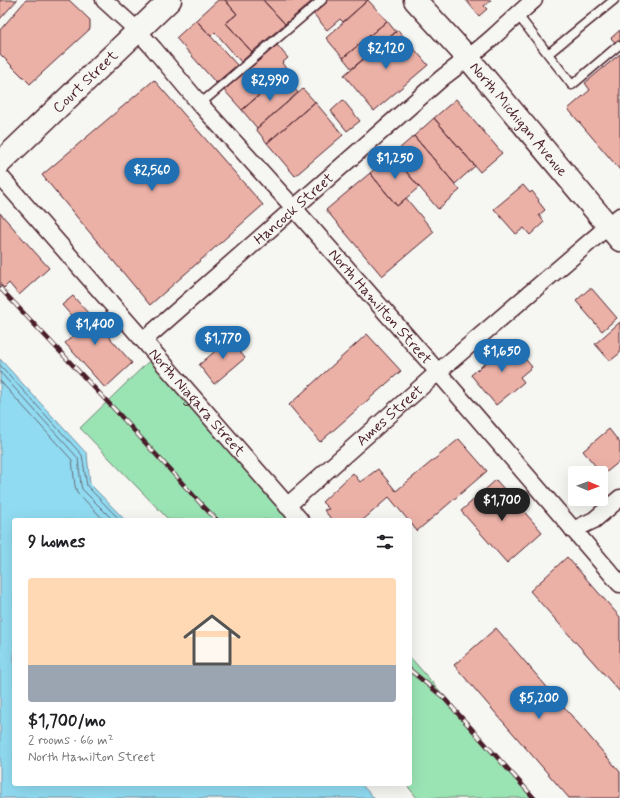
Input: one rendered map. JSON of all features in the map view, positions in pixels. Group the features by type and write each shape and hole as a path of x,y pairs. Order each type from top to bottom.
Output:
{"main road":[{"name":"Court Street","path":"0,163 170,0"},
{"name":"North Michigan Avenue","path":"415,0 468,58 616,228"}],"street":[{"name":"North Hamilton Street","path":"104,0 138,31 200,104 294,208 438,372 620,584"},
{"name":"Hancock Street","path":"144,340 442,78 490,40 534,0"},
{"name":"North Niagara Street","path":"0,176 298,518"},
{"name":"Ames Street","path":"287,506 438,372 616,228"},
{"path":"573,530 594,520 620,498"}],"lane":[{"path":"200,104 322,0"},
{"path":"548,54 614,0"},
{"path":"517,14 572,85 618,46"}],"green space":[{"path":"150,360 288,518 167,518 80,428"},
{"path":"412,659 534,798 417,798 408,786 412,786"}],"water":[{"path":"0,359 87,454 90,484 123,518 12,518 12,786 363,786 374,798 0,798"}],"building":[{"path":"0,0 17,0 0,19"},
{"path":"26,0 69,0 90,20 90,29 30,84 0,54 0,30"},
{"path":"218,0 225,0 237,14 226,23 252,52 241,62 215,32 211,36 196,20"},
{"path":"225,0 263,0 285,24 252,52 226,23 237,14"},
{"path":"263,0 310,0 311,2 285,24"},
{"path":"327,0 368,0 343,22 340,19 327,30 312,12"},
{"path":"368,0 387,21 343,58 326,38"},
{"path":"466,0 491,0 484,6 487,9 479,16"},
{"path":"196,20 237,65 216,83 176,38"},
{"path":"387,21 396,32 352,69 343,58"},
{"path":"398,30 428,65 374,111 344,75"},
{"path":"620,30 620,48 611,38"},
{"path":"277,45 288,58 282,63 287,70 242,110 224,90"},
{"path":"620,54 620,170 568,109 590,90 585,83"},
{"path":"283,75 298,93 257,128 242,110"},
{"path":"154,80 263,205 150,305 42,175"},
{"path":"303,89 315,102 267,143 256,129"},
{"path":"456,99 502,153 480,172 434,118"},
{"path":"343,100 360,121 347,131 331,111"},
{"path":"315,102 343,135 295,176 267,143"},
{"path":"434,118 475,166 455,184 414,136"},
{"path":"414,136 460,190 438,209 392,155"},
{"path":"392,155 419,187 397,206 370,173"},
{"path":"370,173 397,206 406,198 434,232 382,276 326,210"},
{"path":"523,185 530,193 532,191 545,210 539,215 544,222 530,235 524,228 516,234 494,209"},
{"path":"0,213 49,268 19,295 9,283 4,288 0,284"},
{"path":"589,289 592,289 617,318 602,331 576,301"},
{"path":"73,296 132,363 105,388 65,343 82,328 62,305"},
{"path":"620,322 620,353 610,361 595,344"},
{"path":"367,334 401,371 320,442 289,405"},
{"path":"236,338 244,347 239,351 245,358 214,384 199,365 228,340 231,343"},
{"path":"511,342 532,367 520,377 524,382 496,405 471,375"},
{"path":"609,429 620,443 620,461 608,471 608,466 596,466 583,451"},
{"path":"459,439 487,471 417,531 412,525 412,518 406,518 389,497 365,518 330,518 324,510 329,509 322,502 353,473 360,482 378,469 396,491"},
{"path":"496,480 542,532 507,563 461,511"},
{"path":"567,557 620,617 620,692 530,591"},
{"path":"496,628 620,772 619,798 569,798 454,665"}],"railway":[{"path":"0,288 215,518"},
{"path":"412,672 443,697 534,798"}]}
